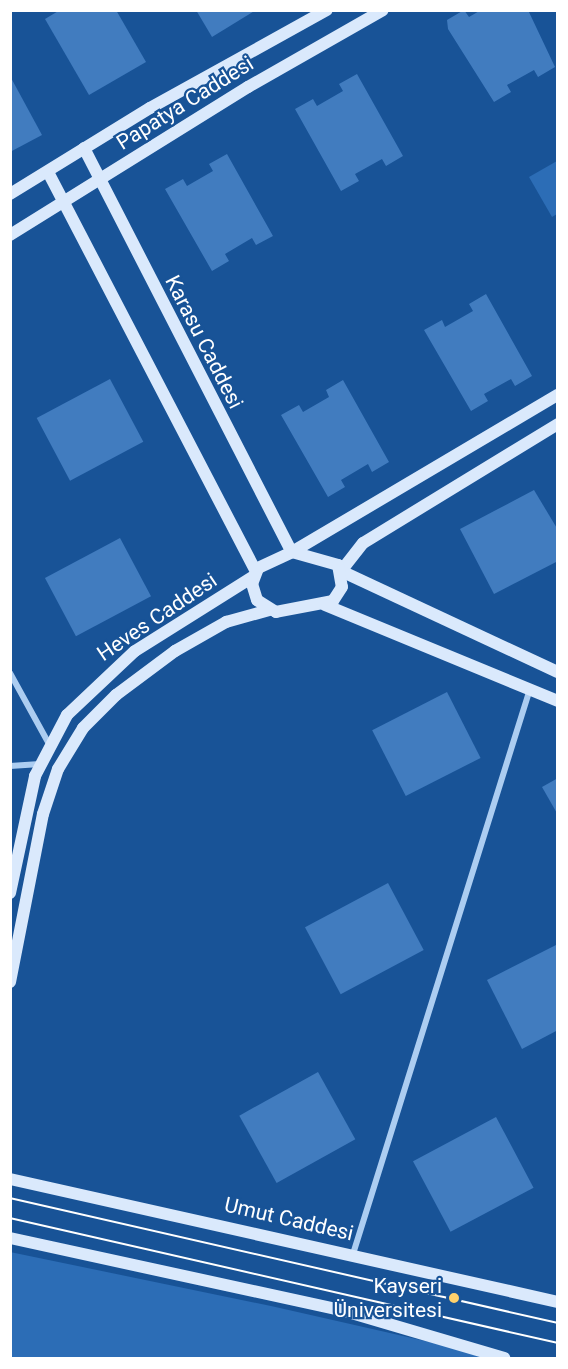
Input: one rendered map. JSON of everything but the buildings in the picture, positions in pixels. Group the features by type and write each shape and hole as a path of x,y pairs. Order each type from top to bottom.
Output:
{"street":[{"name":"Papatya Caddesi","path":"10,194 84,148 327,10"},
{"name":"Papatya Caddesi","path":"10,236 100,179 383,10"},
{"name":"Karasu Caddesi","path":"84,148 292,552"},
{"path":"48,172 66,200 255,573 254,593 269,610 325,605 558,701"},
{"path":"255,573 558,395"},
{"path":"325,605 339,595 341,571 363,543 558,424"},
{"path":"292,552 332,560 341,571 558,672"},
{"name":"Heves Caddesi","path":"10,893 40,764 49,744 80,699 110,670 255,573"},
{"name":"Heves Caddesi","path":"10,982 43,814 76,738 116,695 175,651 226,622 269,610"},
{"path":"10,673 49,744"},
{"path":"352,1254 530,689"},
{"path":"10,766 40,764"},
{"name":"Umut Caddesi","path":"10,1179 558,1302"},
{"path":"10,1238 348,1312 504,1359"}],"shaded area":[{"path":"557,161 557,214 552,217 529,177"},
{"path":"10,1252 271,1306 500,1358 11,1358"}],"tram line":[{"path":"10,1198 558,1323"},
{"path":"10,1218 558,1343"}],"place":[{"name":"Kayseri Üniversitesi","path":"454,1298"}]}
